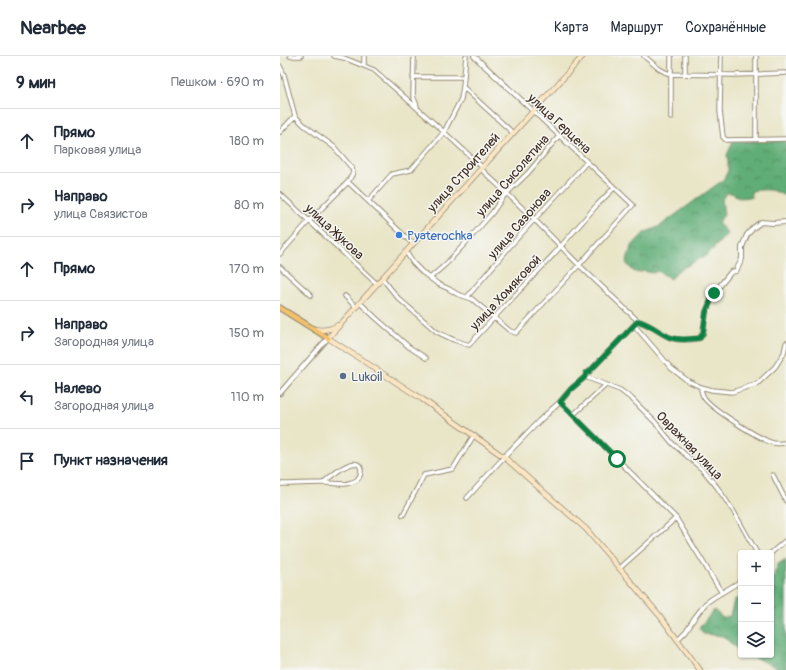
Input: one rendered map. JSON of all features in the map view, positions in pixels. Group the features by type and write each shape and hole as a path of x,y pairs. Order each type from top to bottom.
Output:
{"main road":[{"name":"улица Строителей","path":"328,338 583,56"},
{"path":"280,308 422,399 504,457 586,529 660,616 700,670"},
{"path":"313,329 327,330 342,322"}],"street":[{"path":"290,56 301,56"},
{"path":"334,56 344,58 374,70 444,132 638,321 646,323 670,338 688,340 700,338 703,333 706,312 714,293 730,272 736,271 740,264 742,259 742,247 747,235 761,222 786,222"},
{"path":"364,56 364,65"},
{"path":"414,56 413,96 418,108"},
{"path":"368,201 392,174 411,170 444,132 461,99 466,56"},
{"name":"улица Герцена","path":"474,56 633,205 579,265"},
{"path":"644,56 665,73 671,74 721,75 786,73"},
{"path":"671,56 672,118"},
{"path":"685,56 685,74"},
{"path":"721,56 720,111 723,137 726,140 786,139"},
{"path":"756,56 756,139"},
{"path":"280,66 284,75 295,116 304,125 334,148 352,168 353,173 348,182 309,221 280,254"},
{"path":"413,77 464,77"},
{"path":"463,87 513,133"},
{"path":"280,132 295,116"},
{"name":"улица Сысолетина","path":"430,278 446,264 471,237 492,213 503,197 528,173 559,136"},
{"name":"улица Сазонова","path":"467,297 511,245 587,162"},
{"path":"348,182 413,244"},
{"name":"улица Хомяковой","path":"382,278 398,298 437,332 469,345 614,188"},
{"name":"улица Жукова","path":"280,194 377,284"},
{"path":"406,252 413,263 422,272 438,284 472,300 510,331 516,333 579,265"},
{"path":"280,267 311,295"},
{"path":"345,296 356,308"},
{"path":"360,303 409,347 426,358"},
{"path":"467,498 504,457 560,402 571,389 585,377 586,373 589,372 638,321"},
{"path":"634,325 671,368 688,381 712,390 732,392 757,384 775,367 784,353 786,343"},
{"name":"улица Строителей","path":"280,393 328,338"},
{"name":"Овражная улица","path":"585,377 620,390 632,399 655,422 673,444 703,470 734,512 756,550"},
{"path":"573,415 606,385"},
{"path":"701,387 702,395 706,400 736,422 764,439 774,443 786,443"},
{"path":"560,402 676,518 722,593"},
{"path":"403,515 424,475 453,469 474,435"},
{"path":"280,484 346,484 355,482 359,477 361,469 360,466 352,463 323,483"},
{"path":"773,475 786,501"},
{"path":"620,568 676,518"},
{"path":"774,551 786,540"},
{"path":"678,640 706,603 738,583"}],"green space":[{"path":"733,141 786,141 786,196 771,190 751,191 752,197 739,198 732,193 726,193 722,199 724,215 718,223 728,233 707,255 677,271 671,279 658,271 653,273 644,271 638,273 633,271 626,263 631,247 644,233 660,226 723,180 728,171 727,155"},
{"path":"786,559 786,670 782,670 756,658 774,658 774,575 778,564"},
{"path":"738,598 738,650 723,636 704,634 699,628 714,610 723,618 730,616 734,600"}],"place":[{"name":"Pyaterochka","path":"399,235"},
{"name":"Lukoil","path":"343,376"}],"route":[{"path":"617,459 560,402 571,389 585,377 586,373 589,372 638,321 646,323 670,338 688,340 700,338 703,333 706,312 714,293"}]}
